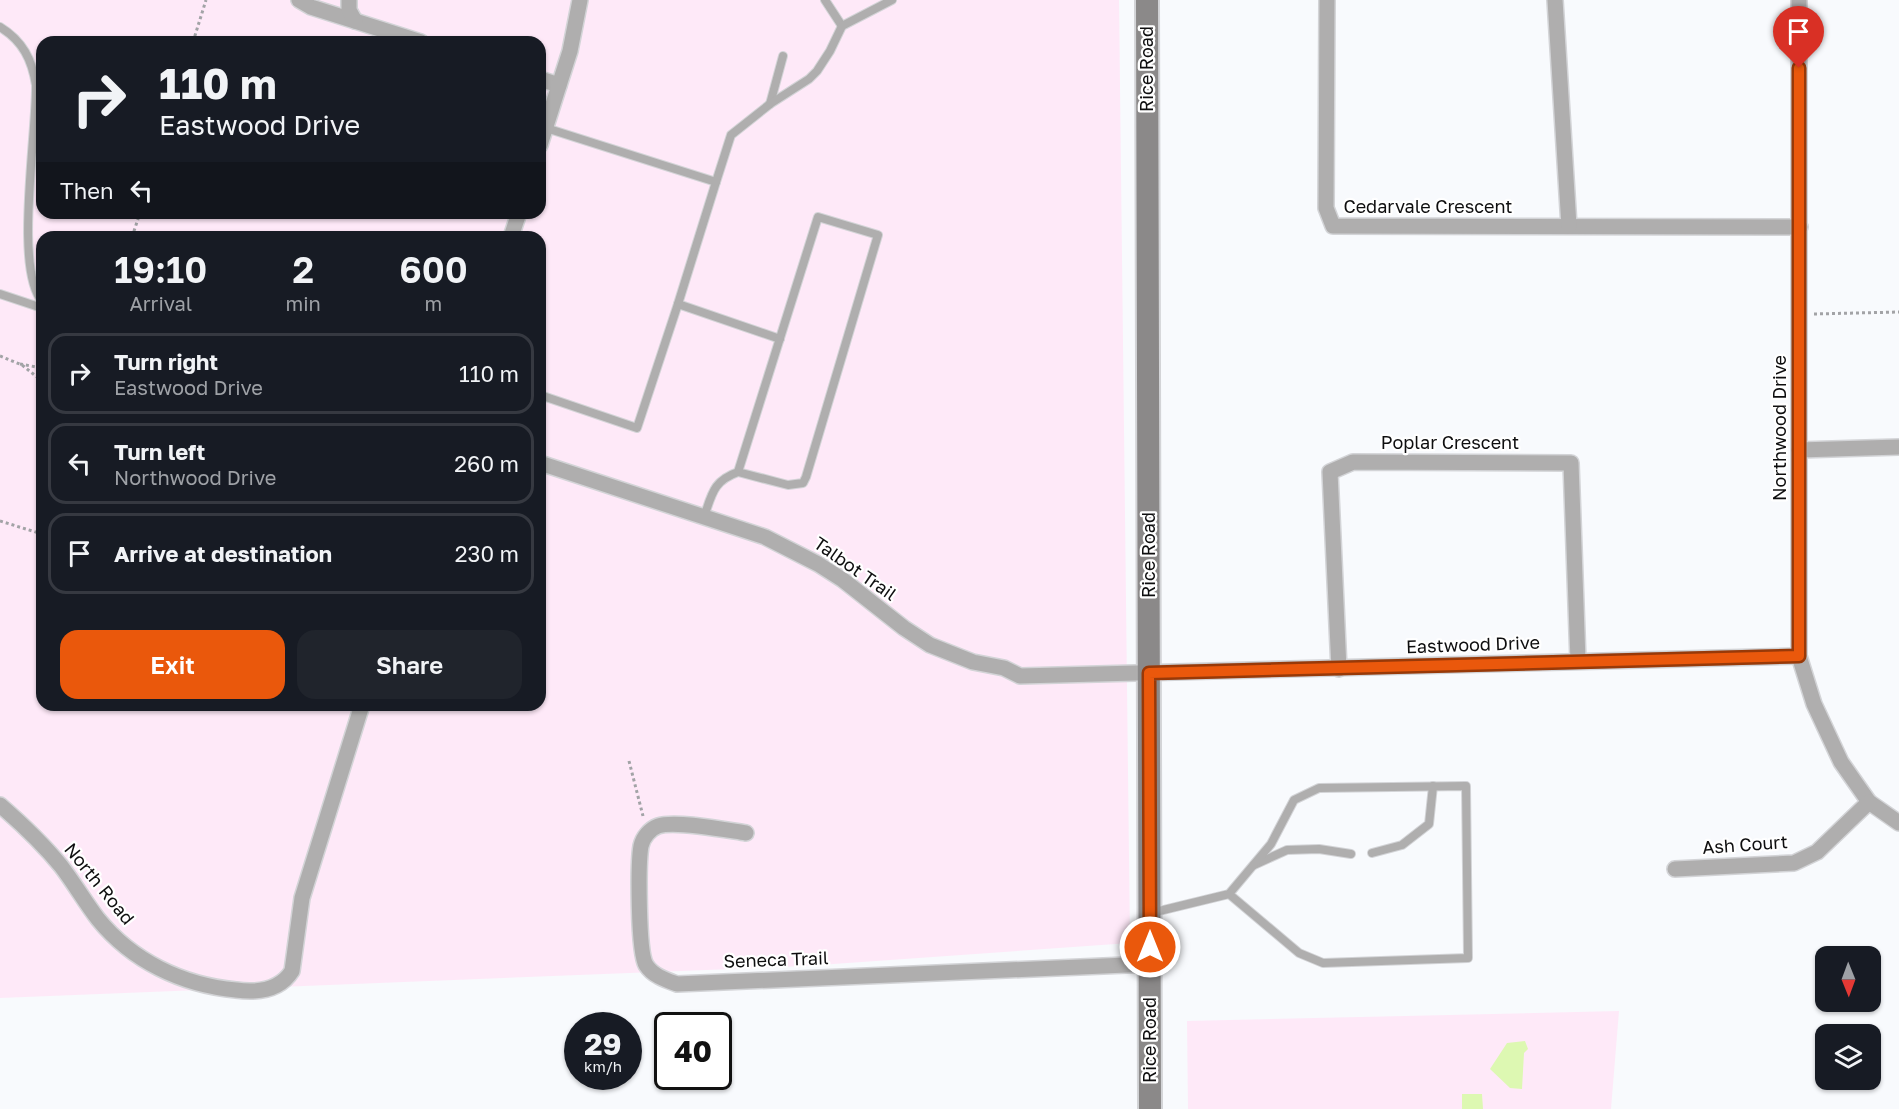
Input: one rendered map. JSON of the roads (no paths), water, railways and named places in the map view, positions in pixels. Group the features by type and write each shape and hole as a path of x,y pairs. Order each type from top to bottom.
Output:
{"street":[{"path":"299,0 311,7 402,36"},
{"path":"349,0 355,21"},
{"path":"546,128 574,33 580,0"},
{"name":"Rice Road","path":"1147,0 1150,1109"},
{"name":"Cedarvale Crescent","path":"1327,0 1326,208 1333,226 1800,227"},
{"path":"1555,0 1569,226"},
{"name":"Northwood Drive","path":"1799,0 1799,656 1814,704 1841,762 1869,802 1899,823"},
{"path":"546,81 559,85"},
{"path":"1799,450 1899,447"},
{"name":"Poplar Crescent","path":"1340,669 1330,472 1353,462 1571,462 1578,661"},
{"name":"Talbot Trail","path":"546,465 765,537 792,549 843,580 917,637 959,657 1004,668 1020,676 1149,673"},
{"name":"Eastwood Drive","path":"1149,673 1799,656"},
{"name":"North Road","path":"0,805 39,840 109,931 147,962 184,979 224,989 257,991 271,988 288,978 292,971 302,898 360,711"},
{"name":"Ash Court","path":"1675,869 1794,863 1817,852 1869,802"},
{"name":"Seneca Trail","path":"746,833 676,824 659,825 647,833 641,844 640,862 641,950 646,966 659,977 677,984 1149,964"}],"lane":[{"path":"825,0 842,26"},
{"path":"546,397 637,428 731,135 770,104 817,72 842,26 892,0"},
{"path":"0,27 24,49 33,66 36,85 28,221 31,279 36,289"},
{"path":"770,104 783,56"},
{"path":"546,128 716,182"},
{"path":"704,517 716,485 724,477 738,472 788,485 802,483 806,477 878,235 818,217 738,472"},
{"path":"0,294 36,306"},
{"path":"678,304 780,339"},
{"path":"1372,853 1402,845 1428,824 1433,786"},
{"path":"1150,913 1230,894 1271,843 1294,800 1319,788 1466,786 1468,958 1323,963 1299,953 1230,894"},
{"path":"1253,866 1287,850 1319,849 1351,854"}]}
